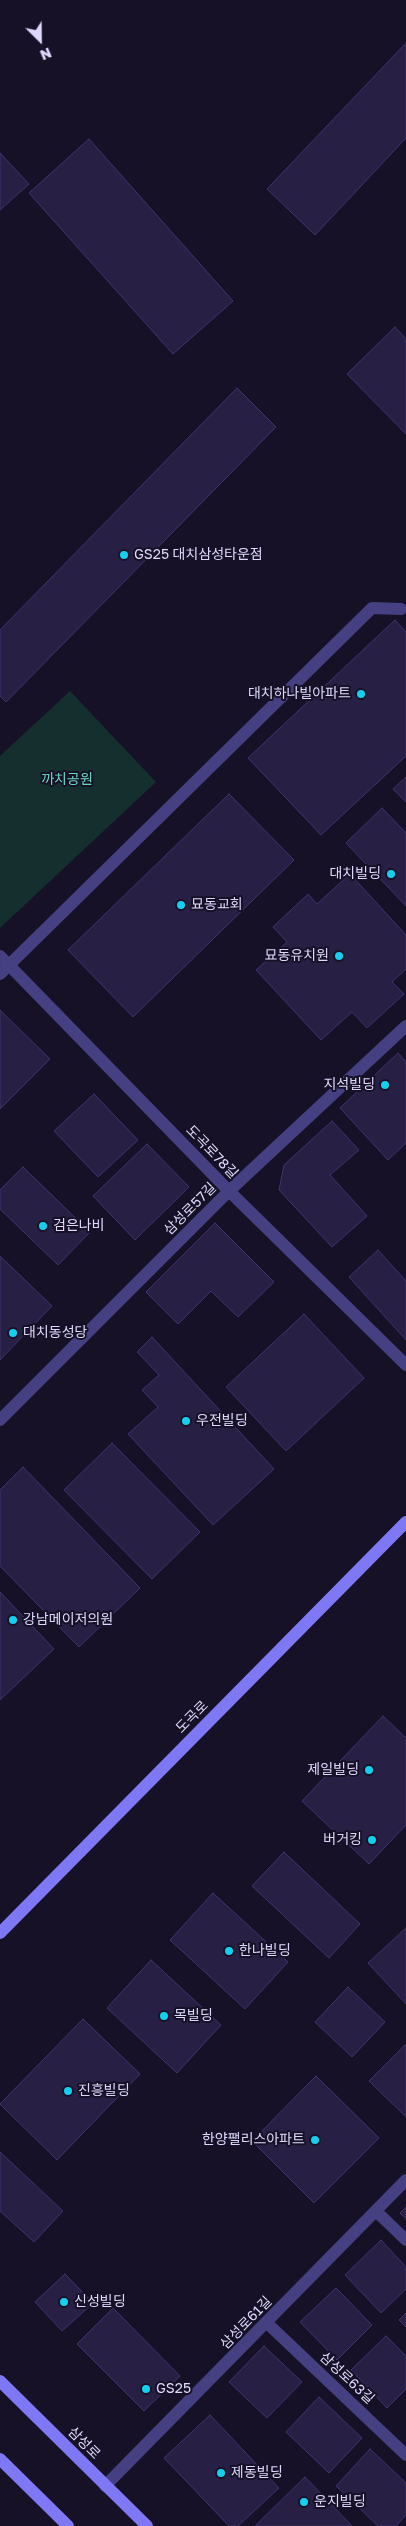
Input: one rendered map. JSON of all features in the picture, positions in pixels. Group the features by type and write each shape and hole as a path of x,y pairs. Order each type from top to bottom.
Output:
{"main road":[{"name":"도곡로","path":"0,1932 406,1522"},
{"name":"삼성로","path":"0,2381 147,2526"},
{"path":"0,2460 68,2526"}],"street":[{"path":"3,965 372,608 401,609"},
{"name":"도곡로78길","path":"3,965 406,1365"},
{"name":"삼성로57길","path":"0,1420 229,1191 406,1026"},
{"name":"삼성로61길","path":"106,2486 406,2180"},
{"path":"376,2211 406,2240"},
{"name":"삼성로63길","path":"267,2323 406,2455"}],"green space":[{"name":"까치공원","path":"70,691 156,782 0,928 0,756"}],"building":[{"path":"406,43 406,138 315,235 267,189"},
{"path":"89,139 233,301 173,354 29,193"},
{"path":"0,153 29,184 0,210"},
{"path":"395,327 406,339 406,434 347,374"},
{"path":"237,388 276,427 6,702 0,696 0,630"},
{"name":"대치하나빌아파트","path":"395,620 406,632 406,756 321,835 248,758"},
{"path":"406,777 406,802 393,789"},
{"name":"묘동교회","path":"229,794 294,860 133,1017 68,950"},
{"name":"대치빌딩","path":"382,808 406,833 406,906 346,843"},
{"name":"묘동유치원","path":"350,874 406,935 406,969 392,982 404,994 367,1028 352,1012 321,1040 256,970 287,942 273,927 308,894 317,904"},
{"path":"0,1010 50,1059 0,1109"},
{"name":"지석빌딩","path":"398,1053 406,1062 406,1143 388,1160 340,1108"},
{"path":"94,1094 138,1140 98,1177 54,1131"},
{"path":"332,1121 359,1150 330,1175 367,1216 332,1247 279,1190 284,1165"},
{"path":"147,1144 189,1187 135,1240 93,1196"},
{"path":"23,1167 90,1232 58,1265 0,1209 0,1190"},
{"path":"215,1223 274,1282 238,1317 211,1291 178,1324 146,1292"},
{"path":"378,1250 406,1281 406,1340 349,1277"},
{"name":"대치동성당","path":"0,1256 52,1306 0,1360"},
{"path":"304,1314 364,1378 286,1451 226,1387"},
{"name":"우전빌딩","path":"152,1337 274,1469 213,1525 128,1434 158,1407 142,1390 159,1375 137,1352"},
{"path":"112,1443 200,1532 152,1579 64,1490"},
{"path":"23,1467 140,1588 79,1647 0,1566 0,1490"},
{"name":"강남메이저의원","path":"0,1592 54,1649 0,1700"},
{"name":"제일빌딩","path":"383,1716 406,1738 406,1825 369,1864 302,1801"},
{"path":"284,1852 360,1924 329,1958 252,1886"},
{"name":"한나빌딩","path":"213,1893 288,1962 245,2009 170,1940"},
{"path":"406,1928 406,2004 368,1963"},
{"name":"목빌딩","path":"151,1960 221,2025 177,2073 107,2008"},
{"path":"348,1987 385,2022 352,2057 315,2022"},
{"name":"진흥빌딩","path":"83,2019 140,2074 57,2160 0,2104"},
{"path":"406,2044 406,2117 369,2081"},
{"name":"한양팰리스아파트","path":"316,2076 379,2138 314,2203 252,2141"},
{"path":"0,2152 63,2211 34,2242 0,2211"},
{"path":"406,2207 406,2219 400,2213"},
{"path":"381,2240 406,2267 406,2289 381,2313 345,2275"},
{"name":"신성빌딩","path":"65,2274 93,2303 62,2331 35,2302"},
{"path":"336,2288 372,2325 337,2360 300,2322"},
{"path":"113,2308 180,2376 144,2411 77,2344"},
{"path":"406,2313 406,2327 399,2320"},
{"path":"386,2336 406,2356 406,2389 387,2408 351,2370"},
{"path":"264,2346 302,2382 267,2418 229,2382"},
{"path":"319,2397 362,2438 329,2473 286,2432"},
{"name":"제동빌딩","path":"210,2415 279,2488 238,2526 229,2526 164,2458"},
{"path":"370,2449 406,2483 406,2515 396,2526 378,2526 336,2486"},
{"name":"운지빌딩","path":"305,2477 352,2526 255,2526"}],"place":[{"name":"GS25 대치삼성타운점","path":"124,555"},
{"name":"대치하나빌아파트","path":"361,694"},
{"name":"대치빌딩","path":"391,874"},
{"name":"묘동교회","path":"181,905"},
{"name":"묘동유치원","path":"339,956"},
{"name":"지석빌딩","path":"385,1085"},
{"name":"검은나비","path":"43,1226"},
{"name":"대치동성당","path":"13,1333"},
{"name":"우전빌딩","path":"186,1421"},
{"name":"강남메이저의원","path":"13,1620"},
{"name":"제일빌딩","path":"369,1770"},
{"name":"버거킹","path":"372,1840"},
{"name":"한나빌딩","path":"229,1951"},
{"name":"목빌딩","path":"164,2016"},
{"name":"진흥빌딩","path":"68,2091"},
{"name":"한양팰리스아파트","path":"315,2140"},
{"name":"신성빌딩","path":"64,2302"},
{"name":"GS25","path":"146,2389"},
{"name":"제동빌딩","path":"221,2473"},
{"name":"운지빌딩","path":"304,2502"}]}
